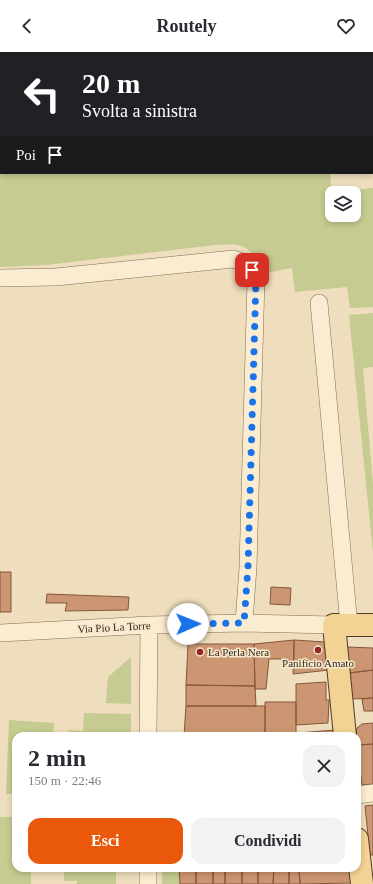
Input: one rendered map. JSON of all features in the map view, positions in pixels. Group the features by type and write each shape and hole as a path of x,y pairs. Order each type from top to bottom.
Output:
{"main road":[{"name":"Via Pio La Torre","path":"341,625 373,625"},
{"path":"341,625 345,732"},
{"path":"361,872 362,884"}],"street":[{"path":"0,278 56,277 233,259 244,262 252,270 256,279 248,559 244,623"},
{"path":"319,303 341,625"},
{"name":"Via Pio La Torre","path":"0,633 149,625 244,623 341,625"},
{"path":"148,732 149,625"},
{"path":"361,794 373,793"},
{"path":"148,872 148,884"}],"green space":[{"path":"0,174 330,174 331,186 325,186 325,222 361,222 361,189 373,188 373,307 350,308 347,287 295,292 292,268 266,273 251,252 242,246 215,245 46,265 0,267"},
{"path":"373,313 373,367 363,368 373,484 373,553 349,315"},
{"path":"131,657 131,704 106,703 108,677"},
{"path":"84,713 131,714 131,732 68,732 68,730 83,731"},
{"path":"9,720 54,723 53,732 12,732 12,794 6,794"},
{"path":"0,817 12,817 12,872 31,872 31,884 0,884"},
{"path":"64,872 116,872 116,884 77,884 77,881 64,881"},
{"path":"162,872 179,872 180,884 162,884"}],"building":[{"path":"0,572 11,572 11,612 0,612"},
{"path":"271,587 291,588 290,605 270,604"},
{"path":"47,594 129,597 128,610 65,611 67,603 46,603"},
{"path":"294,640 294,662 284,666 281,659 269,659 266,689 255,689 254,644"},
{"path":"294,640 325,642 329,670 293,674"},
{"path":"188,644 254,644 255,686 186,685"},
{"path":"347,647 373,648 373,670 349,673"},
{"path":"373,670 373,698 352,699 349,673"},
{"path":"326,682 326,700 329,700 328,723 296,725 296,684"},
{"path":"186,685 255,686 256,706 186,706"},
{"path":"373,698 373,711 364,711 362,699"},
{"path":"265,702 296,702 296,732 265,732"},
{"path":"186,706 265,706 265,732 184,732"},
{"path":"373,723 373,744 361,745 361,732 356,732 357,728 362,724"},
{"path":"335,730 335,732 310,732"},
{"path":"373,744 373,784 362,785 361,745"},
{"path":"373,805 373,855 370,855 365,806"},
{"path":"179,872 196,872 196,884 180,884"},
{"path":"196,872 213,872 213,884 196,884"},
{"path":"213,872 225,872 225,884 213,884"},
{"path":"225,872 242,872 242,884 225,884"},
{"path":"242,872 258,872 258,884 242,884"},
{"path":"258,872 274,872 273,884 258,884"},
{"path":"274,872 289,872 289,884 273,884"},
{"path":"289,872 299,872 300,884 289,884"},
{"path":"299,872 351,872 352,883 300,884"}],"place":[{"name":"Panificio Amato","path":"318,650"},
{"name":"La Perla Nera","path":"200,652"}],"route":[{"path":"188,624 244,623 248,567 256,279 252,270"}]}
